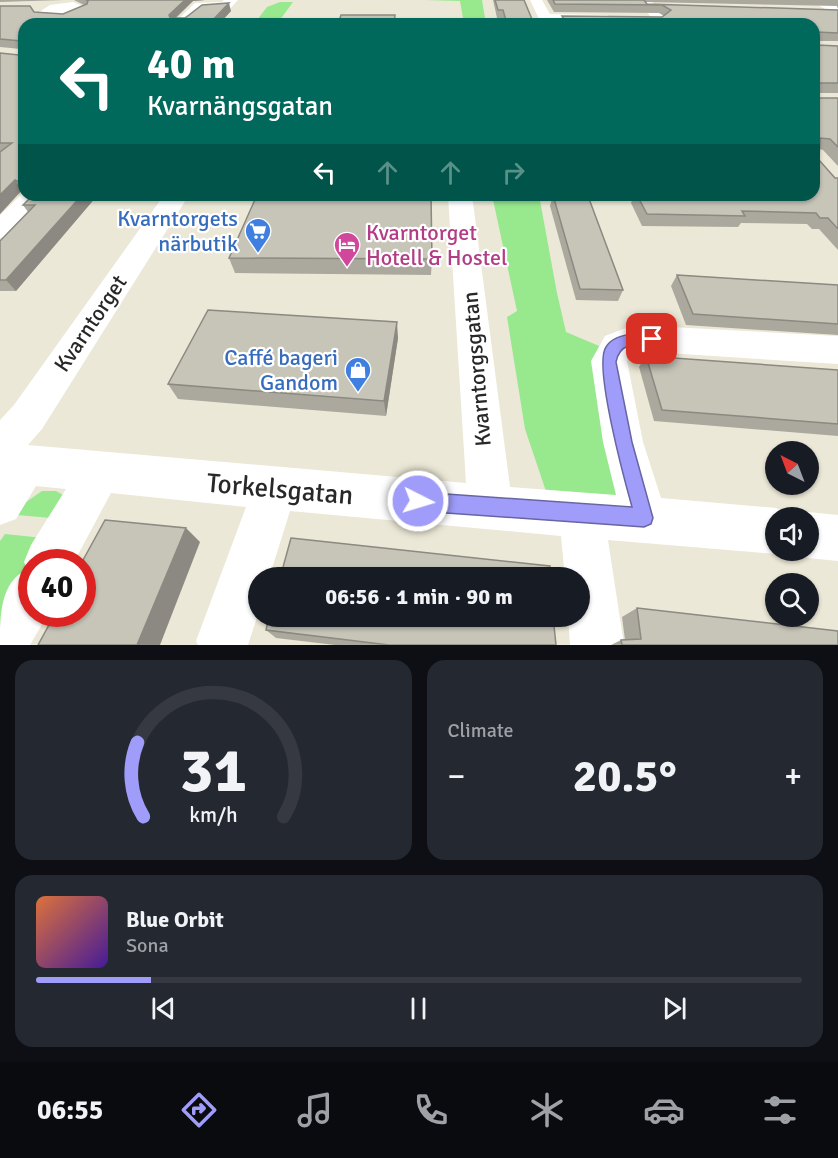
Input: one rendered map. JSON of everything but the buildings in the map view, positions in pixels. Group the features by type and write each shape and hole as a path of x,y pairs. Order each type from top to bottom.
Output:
{"street":[{"path":"187,18 200,6 225,6 232,0"},
{"path":"536,0 545,18"},
{"path":"647,4 673,8"},
{"path":"647,4 658,18"},
{"path":"815,6 838,13"},
{"path":"34,8 57,7"},
{"path":"0,230 29,201"},
{"name":"Kvarntorget","path":"0,503 9,458 28,417 173,201"},
{"name":"Kvarntorgsgatan","path":"461,201 490,508"},
{"path":"644,518 624,442 609,362 611,351 619,343 634,338 838,350"},
{"name":"Torkelsgatan","path":"9,458 99,473 765,530"},
{"path":"55,549 99,473"},
{"path":"223,640 275,489"},
{"path":"582,514 597,645"},
{"path":"819,536 838,538"},
{"path":"1,645 18,615"}],"green space":[{"path":"424,0 482,0 485,18 463,18 460,1"},
{"path":"280,2 293,2 281,18 259,18 267,7"},
{"path":"493,201 540,201 566,332 611,351 644,518 553,512 525,429 507,317 517,311"},
{"path":"42,491 56,491 65,496 62,519 17,515 26,502"},
{"path":"5,534 53,539 47,549 18,549 18,597 0,628 0,541"}],"place":[{"name":"Kvarntorgets närbutik","path":"258,254"},
{"name":"Kvarntorget Hotell & Hostel","path":"347,268"},
{"name":"Caffé bageri Gandom","path":"358,393"}],"route":[{"path":"418,501 644,518 624,442 609,362 611,351 619,343 634,338 652,339"}]}
